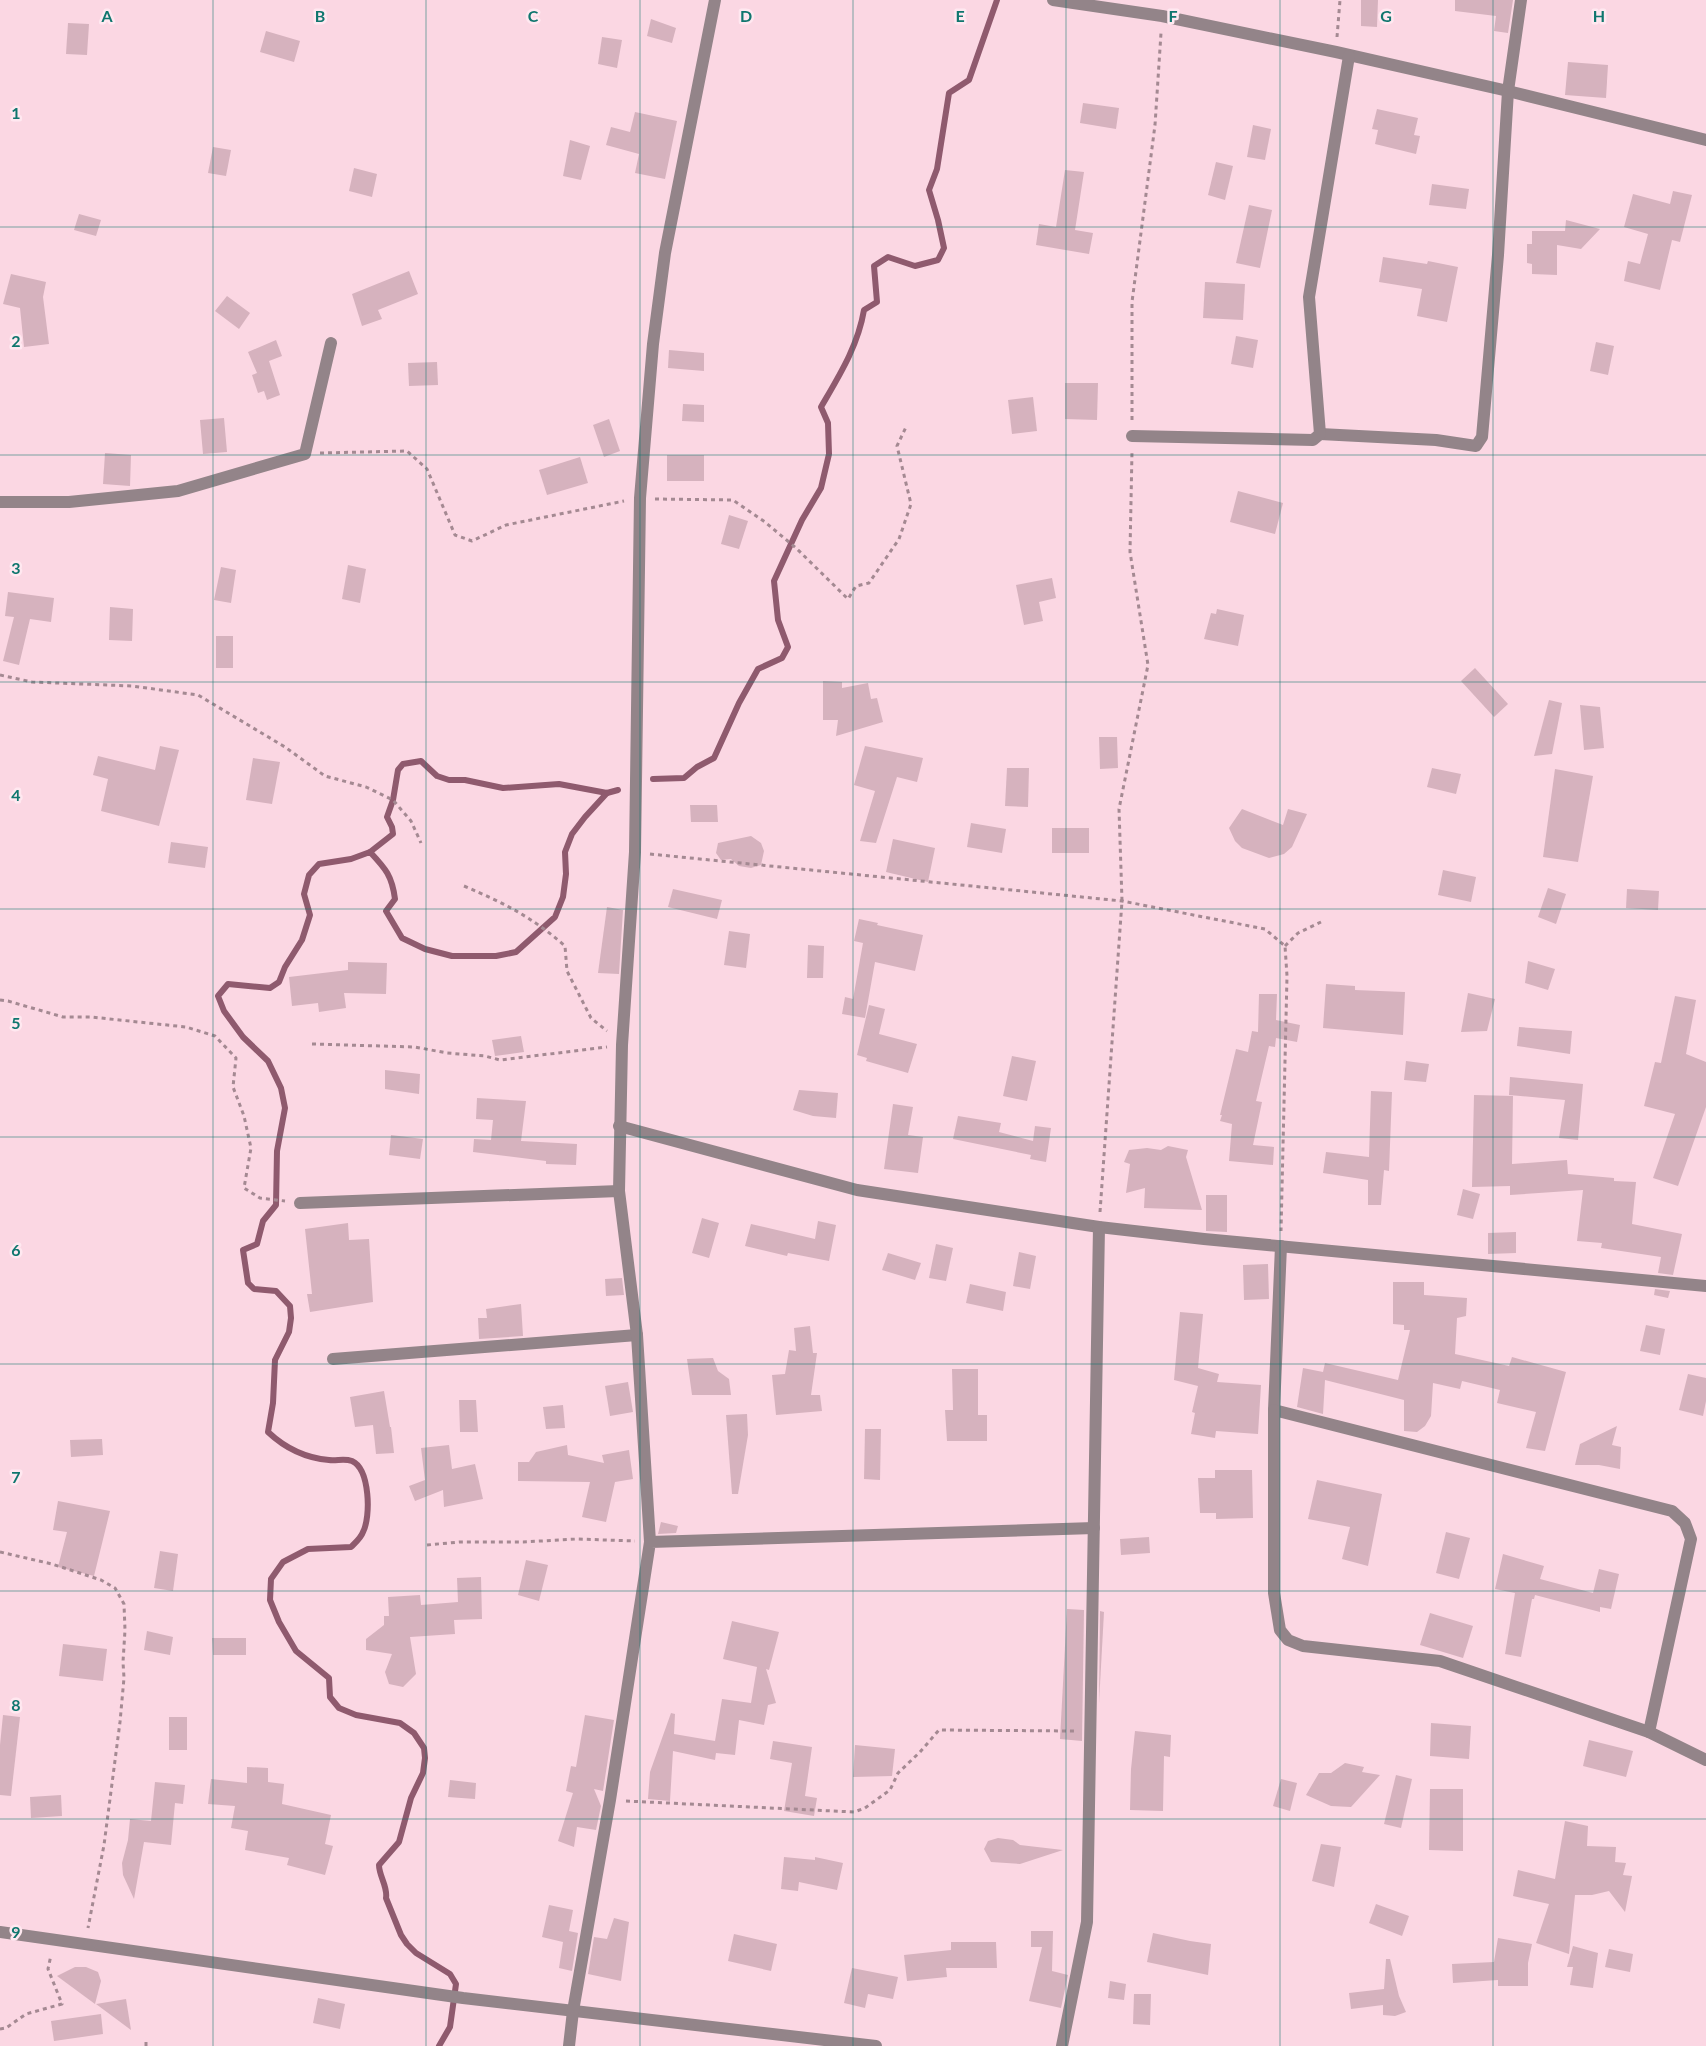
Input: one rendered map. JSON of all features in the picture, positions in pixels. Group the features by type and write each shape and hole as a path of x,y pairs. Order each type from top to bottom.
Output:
{"street":[{"path":"569,2046 573,2011 610,1800 650,1542 637,1335 619,1191 622,1045 635,852 640,498 653,344 665,253 715,0"},
{"path":"1053,0 1162,16 1336,52 1508,91 1706,140"},
{"path":"1132,436 1313,440 1320,434 1436,440 1476,446 1482,437 1498,255 1508,91 1521,0"},
{"path":"1320,434 1309,297 1349,56"},
{"path":"0,502 69,502 178,491 305,454 331,343"},
{"path":"619,1126 857,1190 1099,1227 1706,1286"},
{"path":"300,1203 619,1191"},
{"path":"1062,2046 1088,1922 1099,1227"},
{"path":"1281,1246 1274,1410 1274,1593 1280,1630 1288,1640 1303,1646 1440,1661 1649,1732 1706,1760"},
{"path":"333,1359 637,1335"},
{"path":"1274,1410 1672,1511 1685,1523 1691,1539 1649,1732"},
{"path":"650,1542 1094,1528"},
{"path":"0,1932 463,1998 876,2046"}],"path":[{"path":"1336,52 1340,0"},
{"path":"1099,1227 1122,901 1119,809 1148,665 1130,552 1132,302 1155,125 1162,16"},
{"path":"305,454 407,451 427,468 455,535 472,541 506,525 640,498 732,500 765,522 796,548 848,599 856,586 869,582 899,540 910,504 897,446 906,428"},
{"path":"0,675 32,682 132,686 198,695 284,747 325,776 366,787 393,800 412,821 422,843"},
{"path":"635,852 1122,901 1265,929 1285,946 1287,976 1281,1246"},
{"path":"464,886 507,904 544,928 565,946 567,971 592,1018 622,1045"},
{"path":"1285,946 1298,933 1321,922"},
{"path":"0,1000 8,1000 64,1016 150,1022 186,1027 215,1036 236,1058 233,1087 244,1116 251,1148 244,1188 260,1198 300,1203"},
{"path":"312,1044 416,1047 500,1060 622,1045"},
{"path":"428,1546 459,1542 523,1542 578,1539 650,1542"},
{"path":"0,1552 52,1564 101,1580 114,1588 124,1604 126,1630 120,1722 104,1845 85,1943"},
{"path":"610,1800 854,1812 865,1808 890,1790 898,1773 939,1730 1090,1731"},
{"path":"0,2029 6,2028 26,2014 62,2004 48,1969 55,1940"},
{"path":"146,2040 146,2046"}],"building":[{"path":"1361,0 1378,0 1377,27 1361,26"},
{"path":"1455,0 1513,0 1508,33 1494,31 1496,16 1455,11"},
{"path":"651,19 676,28 672,43 647,36"},
{"path":"68,23 89,24 87,55 66,54"},
{"path":"266,31 300,41 294,62 260,52"},
{"path":"602,37 622,40 617,68 598,64"},
{"path":"1568,62 1608,65 1606,98 1565,95"},
{"path":"1083,103 1119,108 1116,129 1080,123"},
{"path":"1377,109 1418,118 1414,135 1420,136 1416,154 1375,144 1378,130 1372,129"},
{"path":"635,112 677,121 665,179 635,173 639,154 606,145 611,127 630,132"},
{"path":"1253,125 1271,129 1265,160 1247,157"},
{"path":"570,140 590,146 581,180 563,176"},
{"path":"213,147 231,150 226,176 208,173"},
{"path":"1216,162 1233,166 1225,200 1208,195"},
{"path":"354,168 377,174 372,197 349,191"},
{"path":"1065,170 1084,172 1075,230 1093,233 1089,254 1036,245 1039,224 1056,227"},
{"path":"1432,184 1469,189 1466,209 1429,205"},
{"path":"1673,191 1692,195 1680,242 1672,240 1660,290 1624,281 1628,261 1640,264 1648,234 1624,227 1633,194 1670,204"},
{"path":"1249,205 1272,210 1260,268 1236,263"},
{"path":"79,214 101,220 96,236 74,230"},
{"path":"1566,220 1600,229 1581,249 1557,245 1557,275 1532,274 1532,264 1527,263 1527,244 1532,244 1532,231 1565,231"},
{"path":"1383,257 1427,264 1428,261 1458,267 1447,322 1417,316 1422,289 1379,282"},
{"path":"409,271 418,294 378,310 382,319 362,326 352,294"},
{"path":"11,274 46,282 43,297 49,344 24,347 20,308 3,304"},
{"path":"1205,282 1245,284 1243,320 1203,318"},
{"path":"227,296 250,313 239,329 215,311"},
{"path":"1236,336 1258,340 1253,368 1231,364"},
{"path":"276,340 282,356 269,361 280,395 267,400 264,391 258,393 252,375 257,373 248,352"},
{"path":"1596,342 1614,346 1608,375 1590,371"},
{"path":"669,350 704,353 704,371 668,368"},
{"path":"437,362 438,385 409,386 408,363"},
{"path":"1065,383 1098,383 1097,420 1065,419"},
{"path":"1033,397 1037,431 1012,434 1008,400"},
{"path":"683,404 704,405 704,422 682,421"},
{"path":"224,418 227,452 203,454 200,420"},
{"path":"609,419 620,451 604,457 593,425"},
{"path":"105,453 131,455 130,486 103,484"},
{"path":"667,455 704,455 704,481 667,481"},
{"path":"580,457 588,483 547,495 539,470"},
{"path":"1238,491 1283,503 1275,534 1230,522"},
{"path":"729,515 748,521 739,549 721,544"},
{"path":"348,565 366,569 360,603 342,599"},
{"path":"221,567 236,570 231,603 214,600"},
{"path":"1052,578 1056,598 1039,602 1043,621 1024,625 1016,585"},
{"path":"8,592 54,598 51,622 30,619 19,665 3,661 14,617 5,616"},
{"path":"110,607 133,609 132,641 109,640"},
{"path":"1217,609 1244,615 1238,646 1204,639 1211,613 1216,614"},
{"path":"216,636 233,636 233,668 216,668"},
{"path":"1475,668 1508,704 1494,717 1461,681"},
{"path":"823,681 842,682 842,688 868,683 871,699 877,698 883,722 836,736 838,720 823,720"},
{"path":"1549,700 1562,703 1552,754 1534,756"},
{"path":"1580,705 1600,707 1604,748 1584,750"},
{"path":"1099,737 1117,737 1118,768 1100,769"},
{"path":"160,746 179,750 159,826 101,811 108,779 93,775 98,756 155,770"},
{"path":"865,746 923,758 917,782 897,777 876,843 860,841 875,791 854,785"},
{"path":"253,758 280,762 272,804 246,800"},
{"path":"1007,768 1029,768 1028,807 1005,806"},
{"path":"1432,768 1461,774 1456,794 1427,787"},
{"path":"1555,769 1593,776 1578,862 1543,857"},
{"path":"690,805 717,805 718,822 691,822"},
{"path":"1242,809 1283,825 1288,809 1307,814 1292,847 1284,854 1269,858 1242,848 1235,841 1229,828"},
{"path":"971,823 1006,829 1002,853 967,847"},
{"path":"1052,828 1089,828 1089,853 1052,853"},
{"path":"751,836 761,843 764,851 761,865 751,868 739,866 731,859 721,860 716,853 718,843"},
{"path":"893,839 935,848 928,882 886,872"},
{"path":"171,842 208,847 205,868 168,863"},
{"path":"1443,870 1476,877 1471,902 1438,895"},
{"path":"1548,888 1566,894 1556,924 1538,917"},
{"path":"673,889 722,900 717,919 668,907"},
{"path":"1627,889 1659,891 1658,910 1626,908"},
{"path":"607,907 623,910 619,974 598,973"},
{"path":"859,919 923,935 915,971 875,962 865,1018 842,1014 845,997 853,999 863,943 854,941"},
{"path":"729,931 750,934 746,968 724,965"},
{"path":"808,945 824,946 823,978 807,978"},
{"path":"1528,961 1555,969 1548,990 1525,983"},
{"path":"348,962 387,963 386,994 344,993 346,1008 319,1012 318,1003 292,1006 289,977 348,970"},
{"path":"1326,984 1355,986 1355,990 1405,992 1403,1035 1323,1028"},
{"path":"1468,993 1495,999 1487,1031 1461,1032"},
{"path":"1259,994 1277,994 1276,1020 1300,1025 1297,1042 1276,1038 1275,1047 1269,1046 1256,1101 1262,1102 1253,1145 1274,1147 1273,1165 1229,1161 1232,1124 1220,1121 1236,1049 1248,1052 1252,1031 1258,1032"},
{"path":"1675,996 1696,1000 1686,1054 1706,1062 1706,1107 1678,1186 1653,1178 1675,1114 1644,1106 1655,1062 1661,1063"},
{"path":"869,1005 885,1009 879,1034 917,1044 908,1073 866,1061 867,1058 857,1055"},
{"path":"1519,1027 1572,1031 1570,1054 1517,1046"},
{"path":"521,1036 524,1052 495,1056 492,1040"},
{"path":"1012,1056 1036,1061 1027,1101 1003,1096"},
{"path":"1406,1061 1429,1064 1426,1082 1404,1080"},
{"path":"385,1070 420,1074 419,1094 385,1089"},
{"path":"1510,1077 1583,1084 1578,1140 1559,1138 1565,1100 1509,1095"},
{"path":"799,1090 838,1093 836,1118 813,1116 793,1110"},
{"path":"1371,1091 1392,1092 1389,1171 1384,1170 1381,1205 1368,1205 1368,1180 1323,1173 1326,1152 1369,1157"},
{"path":"1474,1095 1513,1096 1512,1164 1567,1160 1568,1174 1614,1178 1614,1181 1636,1182 1632,1224 1682,1234 1673,1275 1658,1273 1661,1257 1601,1248 1602,1243 1577,1241 1583,1190 1510,1195 1510,1186 1472,1187"},
{"path":"477,1098 526,1101 521,1141 577,1144 576,1165 546,1164 546,1161 473,1152 474,1139 491,1140 493,1120 476,1119"},
{"path":"893,1104 913,1107 908,1135 923,1137 918,1173 884,1169"},
{"path":"958,1116 1001,1123 999,1132 1033,1141 1035,1126 1051,1128 1046,1162 1030,1159 1031,1155 953,1139"},
{"path":"391,1135 423,1139 420,1159 389,1155"},
{"path":"1168,1146 1188,1150 1186,1157 1202,1210 1144,1208 1145,1188 1126,1193 1130,1164 1124,1162 1129,1150 1147,1148 1161,1150"},
{"path":"1463,1189 1480,1194 1473,1219 1457,1215"},
{"path":"1206,1195 1227,1195 1227,1232 1206,1231"},
{"path":"702,1218 719,1223 709,1258 692,1253"},
{"path":"818,1221 836,1225 829,1261 788,1253 787,1256 745,1246 751,1224 815,1239"},
{"path":"348,1223 349,1240 369,1239 373,1302 310,1312 307,1294 312,1294 305,1229"},
{"path":"1516,1232 1516,1253 1488,1254 1488,1233"},
{"path":"936,1244 953,1248 946,1281 929,1278"},
{"path":"1019,1252 1036,1256 1030,1289 1013,1286"},
{"path":"888,1253 921,1263 915,1280 882,1270"},
{"path":"1268,1264 1269,1299 1244,1300 1243,1265"},
{"path":"622,1278 624,1295 606,1296 605,1279"},
{"path":"1393,1282 1424,1282 1424,1295 1467,1298 1466,1316 1457,1318 1455,1354 1509,1366 1512,1357 1566,1372 1545,1451 1526,1448 1536,1412 1497,1403 1500,1390 1462,1381 1460,1389 1433,1383 1431,1416 1425,1426 1417,1432 1404,1431 1404,1400 1325,1380 1323,1414 1297,1407 1303,1368 1323,1372 1325,1363 1398,1380 1410,1330 1404,1330 1404,1325 1393,1324"},
{"path":"970,1284 1006,1292 1003,1311 966,1303"},
{"path":"1655,1289 1670,1291 1668,1298 1654,1295"},
{"path":"521,1304 523,1336 479,1339 478,1318 487,1318 486,1309"},
{"path":"1180,1312 1203,1314 1198,1368 1219,1374 1217,1382 1261,1385 1258,1434 1216,1431 1215,1438 1191,1434 1195,1413 1192,1412 1198,1386 1174,1380"},
{"path":"1646,1325 1665,1329 1660,1355 1640,1351"},
{"path":"810,1326 813,1353 817,1353 811,1395 820,1395 822,1411 776,1415 772,1375 785,1374 789,1350 796,1351 794,1328"},
{"path":"713,1358 718,1371 729,1379 731,1395 692,1395 687,1359"},
{"path":"952,1369 978,1369 978,1415 987,1415 987,1441 947,1441 945,1410 953,1410"},
{"path":"1688,1374 1706,1378 1706,1401 1703,1416 1679,1410"},
{"path":"628,1382 633,1412 610,1416 605,1386"},
{"path":"384,1391 394,1453 376,1454 373,1425 355,1427 350,1397"},
{"path":"459,1400 476,1400 478,1432 460,1432"},
{"path":"563,1405 565,1428 546,1429 543,1407"},
{"path":"747,1414 748,1435 738,1494 732,1494 726,1415"},
{"path":"1617,1426 1612,1445 1621,1447 1620,1469 1599,1465 1575,1465 1580,1444"},
{"path":"865,1429 881,1429 880,1480 864,1479"},
{"path":"102,1439 103,1455 71,1457 70,1440"},
{"path":"449,1445 452,1469 475,1464 483,1499 444,1507 443,1490 415,1501 409,1486 425,1480 421,1448"},
{"path":"567,1445 568,1455 604,1463 602,1455 629,1450 633,1479 615,1482 606,1522 582,1517 590,1482 518,1481 518,1462 529,1462 536,1452"},
{"path":"1215,1470 1252,1470 1253,1518 1216,1519 1216,1513 1200,1513 1198,1478 1215,1478"},
{"path":"1317,1480 1382,1494 1368,1566 1342,1559 1350,1527 1308,1519"},
{"path":"58,1501 110,1511 94,1576 58,1567 67,1532 53,1530"},
{"path":"661,1522 678,1526 676,1533 658,1534"},
{"path":"1446,1532 1470,1538 1459,1579 1436,1573"},
{"path":"1149,1537 1150,1553 1121,1555 1120,1539"},
{"path":"160,1551 178,1554 173,1591 154,1588"},
{"path":"1503,1554 1544,1566 1540,1579 1593,1593 1599,1569 1619,1574 1611,1609 1600,1607 1600,1612 1535,1595 1534,1599 1532,1599 1521,1657 1505,1654 1515,1593 1495,1589"},
{"path":"526,1560 548,1565 539,1601 518,1595"},
{"path":"481,1577 482,1619 454,1620 455,1634 410,1637 416,1674 403,1687 389,1684 385,1672 392,1654 366,1650 366,1639 384,1625 384,1616 389,1616 388,1597 420,1595 421,1605 458,1602 457,1578"},
{"path":"1067,1609 1084,1610 1082,1741 1060,1739"},
{"path":"1100,1611 1104,1612 1099,1703"},
{"path":"1430,1613 1473,1626 1463,1658 1420,1645"},
{"path":"732,1621 779,1632 769,1670 766,1669 776,1703 768,1705 764,1725 739,1720 735,1755 716,1753 715,1760 673,1751 670,1801 648,1799 650,1772 671,1713 675,1714 674,1734 715,1741 722,1699 751,1703 757,1667 723,1659"},
{"path":"147,1631 173,1637 170,1655 144,1650"},
{"path":"212,1638 246,1638 246,1655 213,1655"},
{"path":"63,1644 107,1649 103,1681 59,1676"},
{"path":"3,1715 20,1717 11,1796 0,1795 0,1745"},
{"path":"585,1715 614,1720 603,1791 594,1789 601,1806 596,1830 577,1827 574,1847 558,1841 573,1793 566,1791 571,1766 576,1767"},
{"path":"169,1717 187,1717 187,1750 169,1750"},
{"path":"1431,1723 1471,1726 1469,1759 1430,1756"},
{"path":"1135,1731 1171,1735 1170,1757 1164,1756 1163,1811 1130,1810 1131,1769"},
{"path":"1589,1740 1633,1751 1626,1777 1583,1766"},
{"path":"773,1741 812,1747 805,1796 817,1798 814,1816 784,1811 792,1763 770,1759"},
{"path":"855,1745 895,1749 892,1776 853,1777"},
{"path":"1345,1763 1364,1767 1362,1772 1380,1775 1351,1807 1331,1806 1306,1795 1319,1773 1331,1773"},
{"path":"247,1767 268,1768 268,1782 284,1784 282,1804 331,1815 325,1844 333,1846 325,1875 287,1865 289,1858 245,1850 248,1831 231,1828 235,1806 208,1804 211,1779 247,1783"},
{"path":"1396,1775 1412,1779 1401,1828 1384,1824"},
{"path":"1281,1779 1297,1783 1290,1811 1273,1806"},
{"path":"450,1780 476,1783 475,1799 448,1797"},
{"path":"155,1782 185,1785 183,1804 175,1803 171,1845 144,1842 134,1899 123,1875 122,1863 128,1840 130,1819 151,1821"},
{"path":"1430,1789 1463,1789 1463,1851 1429,1850"},
{"path":"61,1795 62,1816 31,1818 30,1797"},
{"path":"1565,1821 1588,1826 1587,1846 1616,1847 1615,1862 1626,1863 1623,1875 1632,1876 1625,1912 1609,1891 1592,1895 1575,1895 1569,1954 1536,1943 1549,1904 1513,1896 1518,1870 1555,1879"},
{"path":"998,1838 1013,1840 1020,1845 1063,1850 1020,1864 991,1862 984,1849 988,1841"},
{"path":"1321,1844 1341,1847 1334,1887 1312,1881"},
{"path":"784,1857 815,1860 815,1857 843,1863 837,1890 799,1882 798,1891 781,1889"},
{"path":"1376,1904 1409,1916 1402,1936 1369,1923"},
{"path":"549,1905 573,1910 569,1931 578,1933 572,1971 559,1968 563,1942 542,1937"},
{"path":"614,1918 629,1922 621,1981 588,1974 594,1937 607,1939"},
{"path":"1031,1931 1053,1931 1052,1971 1068,1975 1061,2008 1029,2001 1042,1947 1031,1947"},
{"path":"1153,1933 1211,1944 1208,1975 1147,1962"},
{"path":"734,1934 777,1944 771,1971 728,1961"},
{"path":"1498,1938 1532,1944 1528,1963 1528,1986 1498,1986 1498,1980 1453,1983 1452,1964 1494,1962"},
{"path":"951,1942 996,1942 997,1968 946,1968 947,1977 907,1981 904,1955 951,1950"},
{"path":"1573,1946 1598,1953 1593,1988 1570,1985 1573,1967 1567,1967"},
{"path":"1609,1949 1633,1954 1630,1972 1605,1967"},
{"path":"1386,1959 1390,1959 1399,1996 1406,2012 1395,2016 1383,2015 1383,2005 1351,2009 1349,1993 1384,1989"},
{"path":"75,1967 86,1967 98,1972 101,1981 95,2004 57,1976"},
{"path":"852,1968 898,1977 893,1999 868,1994 865,2008 844,2003"},
{"path":"1110,1981 1126,1984 1124,2000 1108,1998"},
{"path":"1134,1994 1151,1994 1150,2025 1133,2024"},
{"path":"318,1998 345,2004 340,2029 313,2023"},
{"path":"126,1999 131,2030 96,2004"},
{"path":"101,2014 103,2034 54,2041 51,2021"}],"waterway":[{"path":"653,779 684,778 697,767 714,758 739,703 758,669 782,658 788,647 778,620 774,581 802,520 821,488 829,454 828,423 821,407 853,348 864,310 877,302 874,266 888,257 915,266 938,260 944,248 929,190 937,169 949,93 969,80 997,0"},
{"path":"370,852 393,834 387,817 393,800 398,770 403,764 421,761 437,776 449,780 465,780 503,788 559,784 607,793 618,790"},
{"path":"439,2046 450,2027 456,1984 450,1974 416,1953 401,1935 386,1898 386,1890 379,1865 399,1842 411,1798 423,1773 424,1748 414,1733 400,1723 356,1715 339,1708 330,1697 329,1678 296,1651 279,1622 270,1600 271,1579 283,1562 308,1549 351,1547 358,1540 366,1525 368,1505 366,1483 358,1466 352,1461 312,1457 288,1447 268,1432 273,1403 275,1360 289,1332 290,1306 276,1291 254,1289 248,1283 243,1250 257,1244 263,1221 276,1205 277,1151 285,1108 281,1088 268,1061 243,1037 224,1011 218,996 228,984 270,988 279,982 285,967 302,940 310,915 304,894 309,875 319,864 351,859 370,852 384,868 392,884 395,899 386,911 402,938 425,949 452,956 496,956 516,952 555,917 563,897 566,874 565,852 572,834 607,793"}]}
